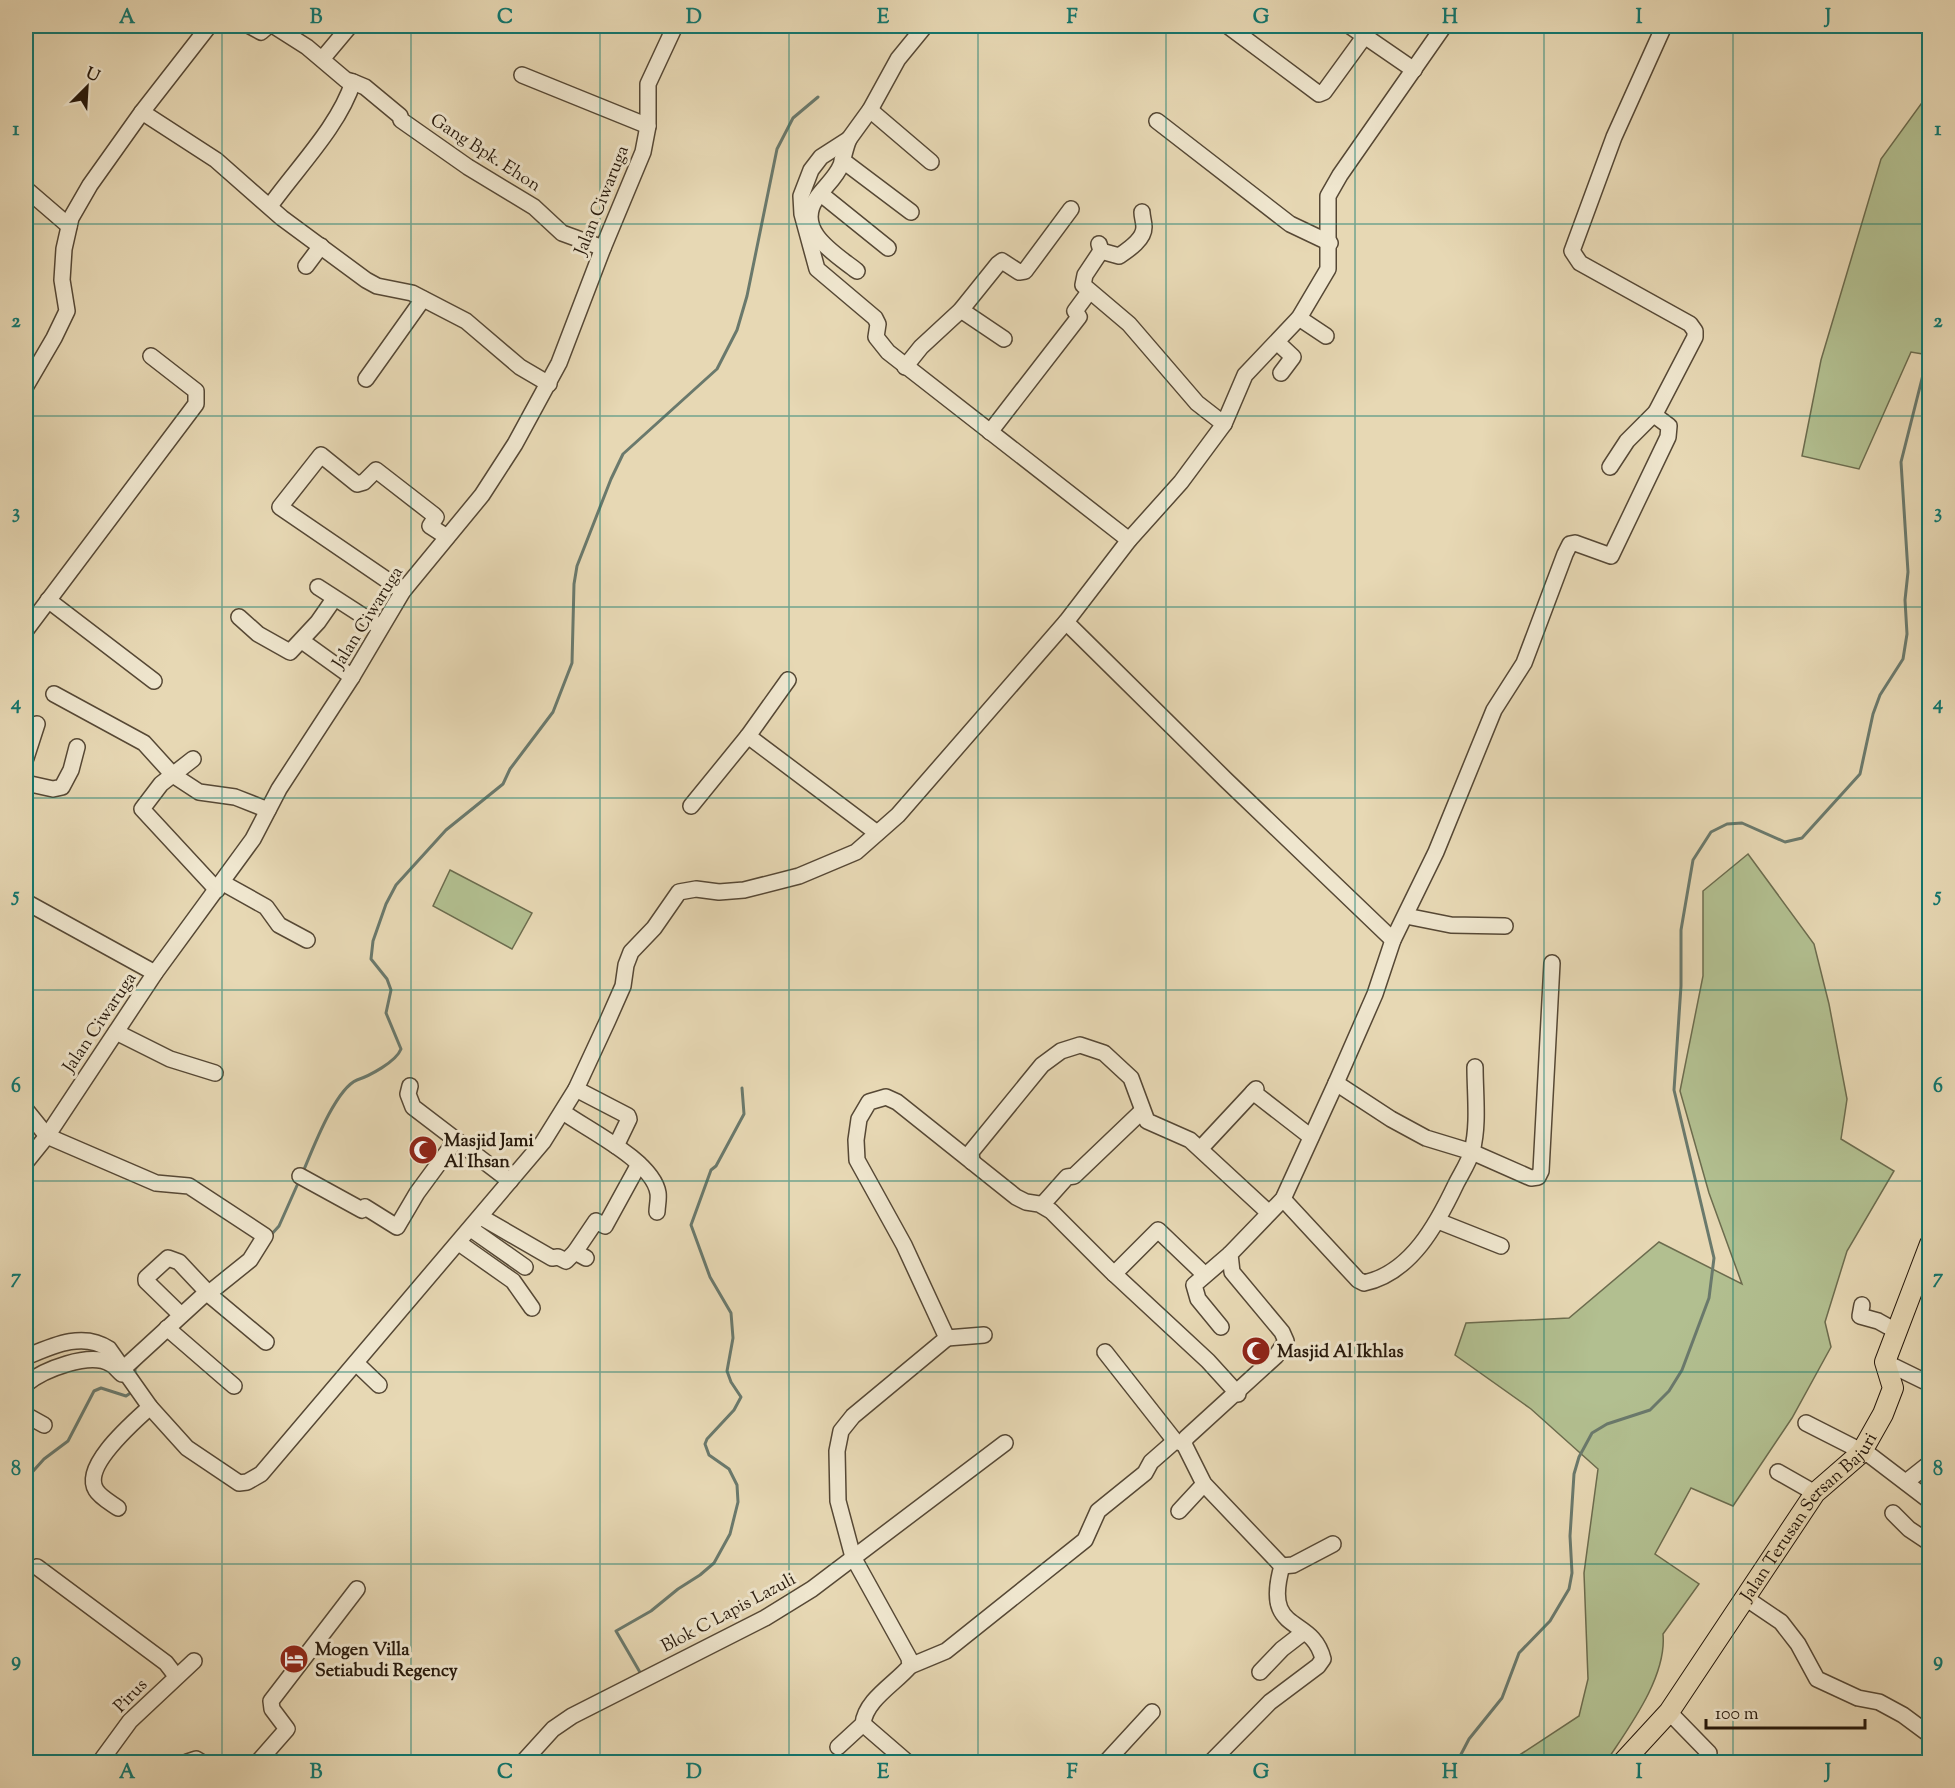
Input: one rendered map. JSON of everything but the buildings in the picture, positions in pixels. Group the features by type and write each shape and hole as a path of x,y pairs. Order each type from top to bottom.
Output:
{"main road":[{"path":"1885,1362 1929,1244"},
{"name":"Jalan Terusan Sersan Bajuri","path":"1623,1762 1669,1712 1815,1493 1862,1453 1884,1414 1893,1388 1885,1362"}],"street":[{"path":"26,386 67,311 62,280 64,249 69,226 90,186 142,112 209,26"},
{"path":"250,26 261,32 268,26"},
{"name":"Gang Bpk. Ehon","path":"274,26 323,58 346,80 365,87 400,116 401,120 468,167 534,207 562,233 603,248"},
{"name":"Jalan Ciwaruga","path":"26,1162 47,1136 155,973 253,839 279,789 352,677 403,591 482,495 549,384 644,152 648,126 648,84 675,26"},
{"path":"857,271 820,241 813,231 811,211 841,166 849,139 870,110 898,59 925,26"},
{"path":"1228,26 1318,94 1324,92 1369,31"},
{"path":"1350,26 1369,31 1414,70"},
{"path":"26,1357 72,1341 94,1340 109,1349 150,1407 188,1448 239,1483 247,1482 261,1474 356,1364 386,1325 476,1223 563,1112 576,1089 623,986 626,965 631,952 654,928 679,892 696,889 718,892 744,890 799,876 856,852 908,802 1066,622 1129,540 1180,482 1224,424 1245,375 1278,343 1299,318 1328,269 1330,243 1328,196 1334,184 1444,26"},
{"path":"1610,467 1627,441 1656,412 1695,337 1695,331 1690,324 1580,263 1572,251 1614,137 1664,26"},
{"path":"323,58 350,27"},
{"path":"522,75 648,126"},
{"path":"270,206 342,107 353,82"},
{"path":"870,110 931,162"},
{"path":"142,112 216,160 282,218 377,286 412,293 466,321 520,367 549,384"},
{"path":"1157,121 1187,147 1290,224 1330,243"},
{"path":"849,139 821,157 802,188 801,214 812,259 824,277 875,318 878,324 876,337 880,344 905,367 1129,540"},
{"path":"842,160 911,212"},
{"path":"26,189 69,226"},
{"path":"821,194 888,249"},
{"path":"905,367 921,347 961,310 1002,261 1019,272 1025,271 1071,209"},
{"path":"1142,212 1144,227 1140,238 1119,256 1100,248 1083,282 1089,292 1129,324 1197,403 1224,424"},
{"path":"306,266 321,246"},
{"path":"990,432 1079,317 1075,311 1089,292"},
{"path":"366,379 423,299"},
{"path":"961,310 1004,339"},
{"path":"1299,318 1326,336"},
{"path":"1278,343 1293,357 1281,373"},
{"path":"26,630 196,404 196,391 151,356"},
{"path":"1221,1327 1196,1294 1194,1285 1204,1274 1230,1254 1282,1199 1336,1083 1375,993 1393,940 1406,916 1494,710 1524,663 1559,566 1570,544 1575,543 1611,556 1621,537 1670,431 1669,426 1657,417 1656,412"},
{"path":"403,591 280,507 302,477 321,455 357,484 364,482 376,470 434,515 430,526 447,537"},
{"path":"318,587 380,627"},
{"path":"239,617 258,634 290,652 302,641 334,599"},
{"path":"48,600 154,681"},
{"path":"1066,622 1393,940"},
{"path":"302,641 352,677"},
{"path":"691,806 748,736 788,680"},
{"path":"54,694 144,743 173,776 199,792 235,797 268,810"},
{"path":"26,758 38,724"},
{"path":"748,736 877,832"},
{"path":"26,783 53,789 62,787 77,747"},
{"path":"193,759 154,792 142,809 220,886 266,907 279,925 307,940"},
{"path":"26,902 155,973"},
{"path":"1406,916 1450,925 1505,926"},
{"path":"1336,1083 1391,1119 1426,1138 1472,1152 1531,1178 1540,1174 1552,963"},
{"path":"116,1032 170,1059 215,1073"},
{"path":"972,1162 971,1152 1042,1065 1053,1056 1080,1045 1104,1053 1131,1078 1147,1121 1186,1137 1201,1148 1269,1213"},
{"path":"1282,1199 1364,1282 1390,1271 1417,1249 1438,1221 1472,1152 1475,1067"},
{"path":"410,1086 408,1094 413,1107 510,1182"},
{"path":"576,1089 627,1116 629,1119 616,1146"},
{"path":"1201,1148 1255,1091 1311,1137"},
{"path":"947,1338 904,1245 858,1160 859,1119 869,1102 886,1097 897,1102 1016,1197 1042,1205 1066,1225 1114,1274 1168,1322 1238,1394"},
{"path":"26,1110 47,1136 156,1183 189,1186 265,1236 250,1260 208,1292 167,1328 128,1374"},
{"path":"563,1112 616,1146 639,1164 658,1192 657,1212"},
{"path":"1042,1205 1067,1177 1074,1176 1142,1112"},
{"path":"300,1176 362,1210 365,1207 379,1214 398,1227 417,1193 456,1140"},
{"path":"476,1223 566,1261 581,1255 596,1221 605,1226 639,1164"},
{"path":"1438,1221 1501,1246"},
{"path":"476,1223 525,1267"},
{"path":"1114,1274 1158,1230 1204,1274"},
{"path":"459,1243 513,1281 532,1308"},
{"path":"838,1747 863,1724 869,1708 910,1666 946,1651 1085,1540 1098,1511 1145,1473 1151,1462 1180,1443 1238,1394 1276,1356 1286,1341 1282,1332 1232,1272 1230,1254"},
{"path":"181,1315 146,1281 165,1260 172,1258 266,1342"},
{"path":"1862,1305 1860,1316 1878,1321 1896,1331"},
{"path":"167,1328 234,1386"},
{"path":"910,1666 909,1658 853,1557 838,1501 837,1451 842,1431 853,1416 947,1338 984,1335"},
{"path":"1106,1352 1180,1443 1204,1484 1282,1566"},
{"path":"26,1384 39,1373 78,1362 101,1361 112,1364 128,1374"},
{"path":"1885,1362 1929,1384"},
{"path":"356,1364 379,1385"},
{"path":"118,1508 96,1491 93,1483 96,1471 102,1456 150,1407"},
{"path":"26,1415 44,1425"},
{"path":"1806,1423 1871,1456 1929,1501"},
{"name":"Blok C Lapis Lazuli","path":"523,1762 553,1729 572,1716 765,1618 812,1589 1005,1443"},
{"path":"1906,1482 1929,1463"},
{"path":"1778,1472 1815,1493"},
{"path":"1179,1511 1204,1484"},
{"path":"1893,1513 1909,1529 1929,1543"},
{"path":"1282,1566 1293,1565 1333,1544"},
{"path":"1211,1762 1270,1702 1322,1661 1320,1651 1305,1632 1287,1619 1278,1606 1276,1591 1282,1566"},
{"path":"37,1567 166,1663 176,1676"},
{"path":"258,1762 287,1730 272,1708 271,1701 357,1590"},
{"path":"1744,1597 1781,1622 1798,1644 1817,1679 1858,1698 1879,1702 1903,1715 1929,1735"},
{"path":"1260,1672 1282,1649 1305,1632"},
{"name":"Pirus","path":"100,1762 130,1721 194,1660"},
{"path":"1106,1762 1152,1712"},
{"path":"1669,1712 1709,1753"},
{"path":"863,1724 907,1762"},
{"path":"187,1762 196,1759 201,1762"}],"green space":[{"path":"1929,93 1929,355 1911,352 1859,469 1802,456 1821,360 1881,159"},
{"path":"1748,854 1814,944 1829,1004 1847,1099 1841,1139 1894,1171 1847,1251 1825,1322 1831,1347 1792,1418 1733,1506 1691,1488 1655,1554 1699,1584 1663,1634 1663,1650 1653,1684 1645,1701 1606,1762 1467,1762 1518,1756 1579,1716 1588,1679 1584,1573 1598,1469 1531,1409 1455,1355 1466,1323 1569,1318 1659,1242 1742,1284 1709,1193 1680,1091 1703,976 1703,891"},
{"path":"450,870 532,913 512,949 433,906"}],"waterway":[{"path":"303,1172 318,1136 341,1095 357,1080 375,1072 394,1059 401,1049 386,1013 391,990 387,979 371,959 373,941 386,904 396,885 446,830 503,784 510,769 553,712 572,663 574,584 577,566 611,479 623,454 717,369 737,330 747,296 777,149 793,118 818,97"},
{"path":"1457,1762 1469,1739 1502,1698 1519,1653 1550,1621 1569,1589 1572,1573 1570,1536 1574,1474 1579,1457 1592,1433 1607,1424 1650,1410 1669,1391 1682,1370 1709,1298 1714,1258 1674,1090 1681,986 1681,930 1693,860 1711,832 1727,824 1742,823 1785,842 1802,838 1860,774 1873,714 1880,695 1903,659 1907,634 1905,600 1908,572 1901,462 1930,347"},
{"path":"641,1674 616,1631 651,1611 714,1563 730,1534 738,1502 737,1485 729,1469 709,1455 705,1444 734,1410 741,1397 727,1371 733,1338 731,1313 710,1277 691,1225 711,1170 716,1166 744,1114 742,1088"},
{"path":"270,1236 279,1226 299,1181"},
{"path":"135,1377 135,1369 141,1362"},
{"path":"26,1479 44,1459 68,1441 94,1391 101,1388 126,1396 132,1392"}],"place":[{"name":"Masjid Jami Al Ihsan","path":"423,1150"},
{"name":"Masjid Al Ikhlas","path":"1256,1351"},
{"name":"Mogen Villa Setiabudi Regency","path":"294,1659"}]}
